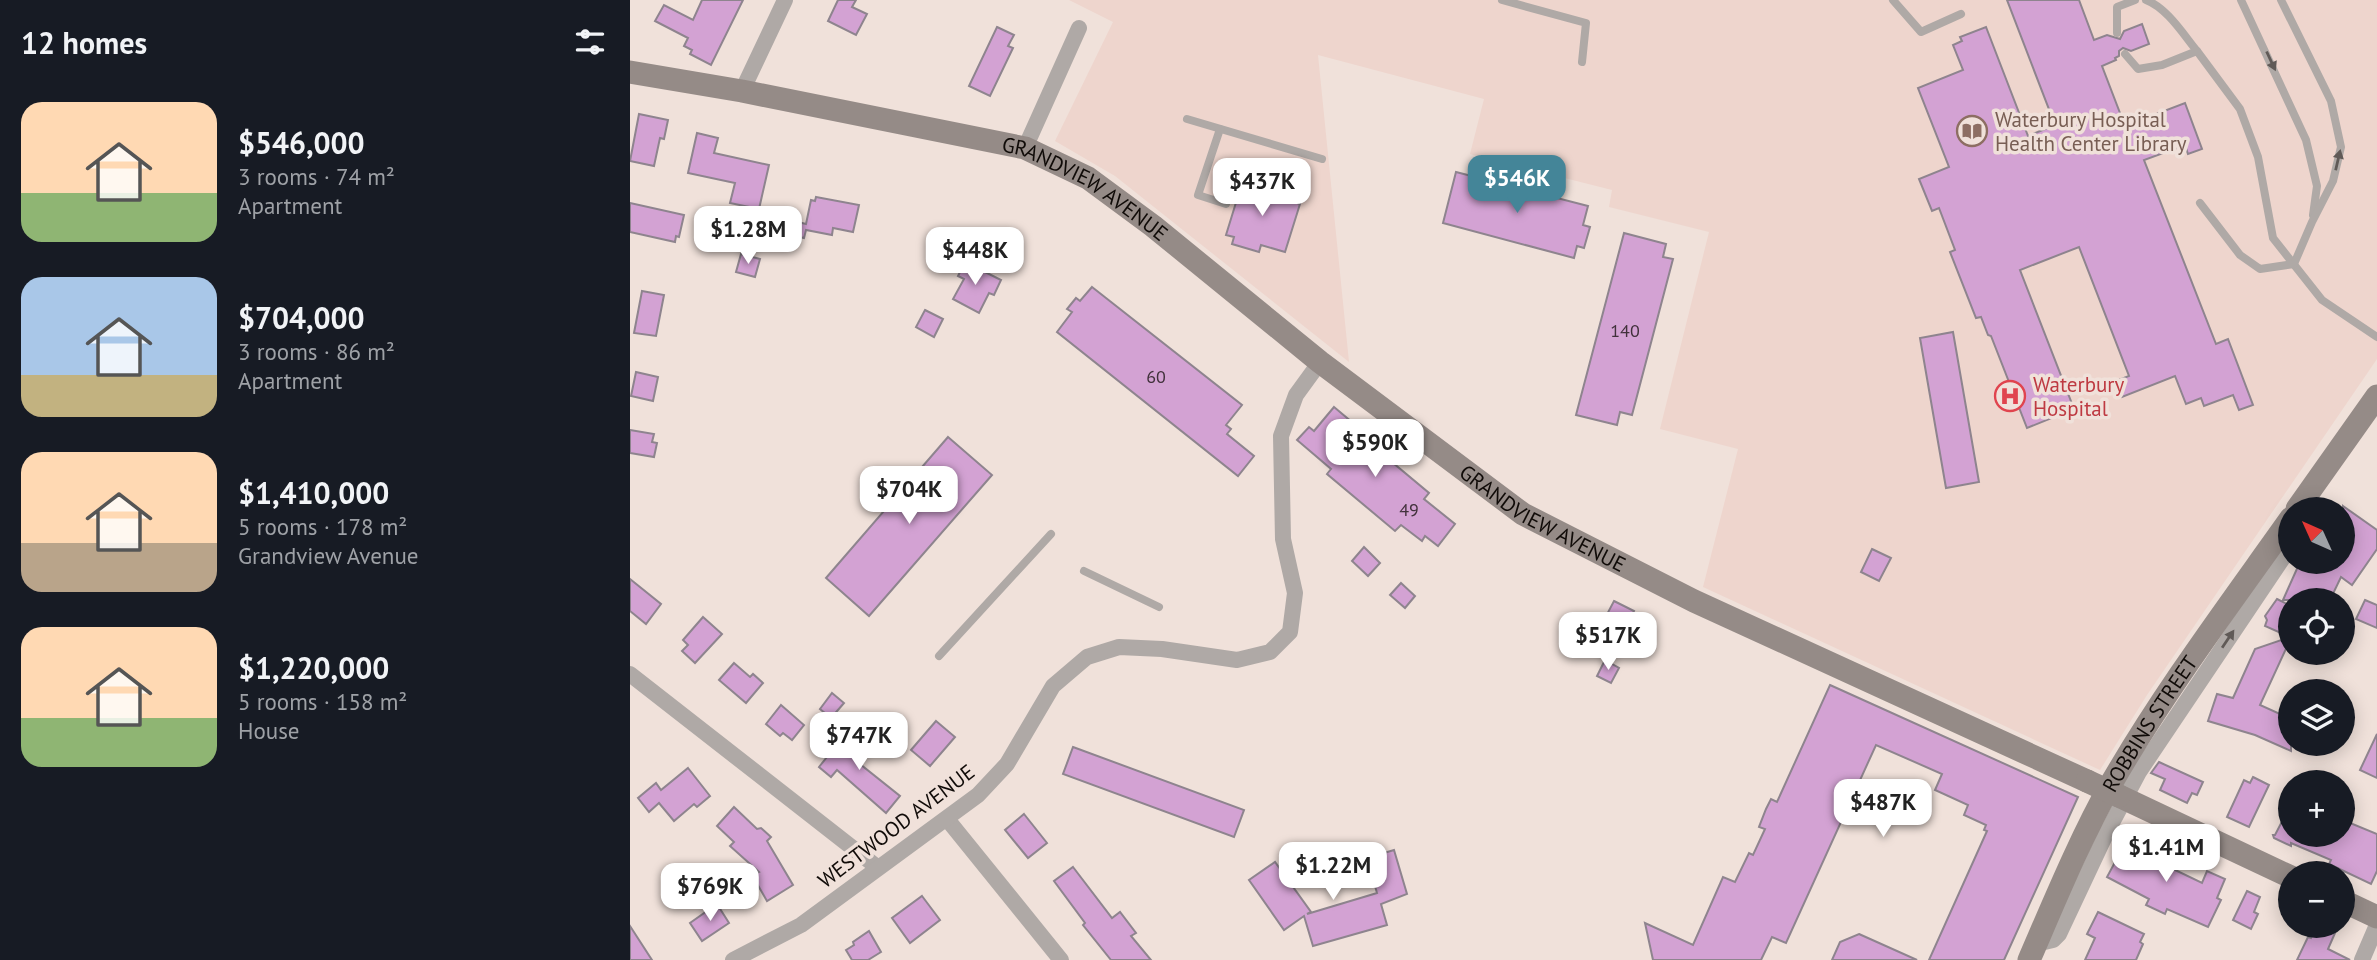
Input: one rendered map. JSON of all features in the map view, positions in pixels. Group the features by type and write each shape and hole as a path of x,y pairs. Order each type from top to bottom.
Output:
{"main road":[{"name":"GRANDVIEW AVENUE","path":"630,72 742,91 1024,148 1088,178 1153,226 1320,362 1523,513 1694,601 2278,871"},
{"path":"2306,497 2377,396"},
{"name":"ROBBINS STREET","path":"2033,952 2089,826 2126,760 2278,537"},
{"path":"2355,907 2377,917"}],"street":[{"path":"742,91 785,0"},
{"path":"1024,148 1079,28"},
{"name":"WESTWOOD AVENUE","path":"733,960 800,925 978,795 1007,764 1053,686 1087,657 1119,647 1162,649 1237,660 1270,652 1290,632 1295,593 1283,539 1281,436 1296,395 1320,362"},
{"path":"2314,497 2315,484"},
{"name":"ROBBINS STREET","path":"2033,952 2059,934 2122,798 2278,565"},
{"path":"630,674 877,867"},
{"path":"947,819 1061,960"},
{"path":"2362,960 2377,925"}],"lane":[{"path":"1502,0 1586,23 1582,62"},
{"path":"1893,0 1921,32 1961,14"},
{"path":"2117,33 2117,7 2135,0"},
{"path":"2146,0 2165,14 2197,51 2240,109 2258,157 2273,238 2322,300 2377,337"},
{"path":"2241,0 2306,140 2317,186 2312,222"},
{"path":"2281,0 2331,101 2342,146 2333,181 2294,264"},
{"path":"2125,54 2138,69 2162,65 2197,51"},
{"path":"1187,119 1322,159"},
{"path":"1220,129 1198,195 1226,204"},
{"path":"2200,203 2240,255 2260,268 2294,264"},
{"path":"939,656 1051,534"},
{"path":"1084,571 1159,607"}],"shaded area":[{"name":"Waterbury Hospital","path":"1069,0 2377,0 2377,359 2283,497 2278,497 2278,504 2147,695 2100,770 1703,587 1738,449 1660,429 1709,232 1609,207 1612,190 1470,154 1484,99 1318,55 1349,362 1115,176 1055,141 1113,22"}],"building":[{"path":"702,0 743,0 711,65 690,54 692,50 684,46 688,38 655,21 664,5 693,20"},
{"path":"838,0 856,0 852,7 867,14 856,35 828,21"},
{"path":"2007,0 2079,0 2094,40 2107,35 2120,39 2124,31 2142,24 2149,44 2131,51 2123,48 2116,60 2102,66 2125,126 2185,103 2202,149 2188,154 2185,145 2144,160 2216,344 2228,339 2253,405 2239,410 2233,395 2204,406 2201,398 2186,404 2175,376 2122,397 2116,381 2129,376 2079,247 2020,270 2074,409 2027,428 1991,336 1988,335 1981,317 1976,318 1950,252 1955,250 1939,208 1932,211 1919,179 1949,167 1918,88 1963,70 1953,45 1962,41 1960,37 1986,27 2028,136 2055,125"},
{"path":"997,27 1014,35 1008,46 1013,48 990,96 969,86"},
{"path":"639,114 668,120 664,139 660,138 654,166 630,161"},
{"path":"697,133 718,138 714,153 769,165 759,209 730,203 735,183 688,173"},
{"path":"1456,172 1588,206 1583,225 1590,227 1584,248 1577,246 1574,258 1443,223"},
{"path":"1252,180 1271,186 1269,191 1282,195 1281,198 1300,204 1285,252 1261,245 1259,252 1232,244 1234,237 1226,235 1242,183 1250,186"},
{"path":"816,197 859,205 853,232 833,228 832,235 806,230 804,238 799,237 796,246 776,242 782,218 806,224 811,200 815,201"},
{"path":"630,203 684,215 679,237 676,236 675,242 630,232"},
{"path":"1624,233 1666,244 1663,257 1673,259 1632,415 1620,412 1617,425 1576,415"},
{"path":"741,254 760,259 755,277 736,272"},
{"path":"965,262 1001,280 994,295 989,293 979,313 953,299 964,279 958,276"},
{"path":"1092,287 1242,405 1226,425 1231,429 1227,434 1254,456 1238,476 1057,332 1072,312 1067,309 1076,298 1080,301"},
{"path":"642,291 664,295 656,336 634,333"},
{"path":"925,310 943,319 934,337 916,327"},
{"path":"1953,332 1979,482 1946,488 1920,338"},
{"path":"636,372 658,377 653,401 631,396"},
{"path":"1334,407 1353,423 1350,427 1429,493 1424,499 1455,524 1438,546 1425,536 1422,541 1401,525 1395,531 1327,474 1331,469 1297,440 1309,427 1314,431"},
{"path":"630,430 654,434 652,442 657,443 654,457 630,453"},
{"path":"948,437 992,475 869,616 826,578"},
{"path":"2356,515 2377,530 2377,549 2352,585 2341,577 2336,588 2288,588 2295,574 2356,574"},
{"path":"1364,547 1380,563 1368,576 1352,561"},
{"path":"1872,549 1891,558 1879,581 1861,572"},
{"path":"630,579 661,604 646,624 630,611"},
{"path":"1401,583 1415,596 1405,608 1390,595"},
{"path":"2278,600 2278,632 2265,626 2265,616"},
{"path":"2365,600 2377,605 2377,628 2356,619"},
{"path":"1614,601 1634,611 1614,650 1594,639"},
{"path":"703,617 722,634 695,663 682,651 688,645 683,640"},
{"path":"2278,641 2279,665 2260,705 2278,713 2278,745 2255,735 2208,721 2217,694 2233,698 2255,649"},
{"path":"1605,660 1619,668 1611,683 1597,676"},
{"path":"734,663 750,677 753,674 763,683 746,703 719,680"},
{"path":"1830,685 2078,797 2004,960 1929,960 1987,831 1984,830 1986,825 1964,815 1968,805 1935,790 1942,774 1876,745 1786,943 1772,937 1761,960 1653,960 1645,923 1693,945 1723,877 1735,882 1749,853 1753,855 1765,829 1759,827 1766,809 1771,799 1777,802"},
{"path":"832,693 844,703 831,718 820,709"},
{"path":"781,705 804,725 792,740 783,733 780,736 766,724"},
{"path":"936,721 955,737 930,766 911,750"},
{"path":"2377,734 2377,778 2360,770"},
{"path":"843,737 852,745 857,738 872,750 860,764 900,796 886,813 837,770 831,777 819,767"},
{"path":"1073,747 1244,810 1234,837 1063,774"},
{"path":"2159,762 2203,782 2197,795 2192,793 2187,803 2160,790 2165,779 2151,773"},
{"path":"688,768 710,796 697,807 694,804 674,821 659,803 649,812 638,798 656,783 661,790"},
{"path":"2253,777 2269,785 2249,827 2227,817 2244,780 2250,783"},
{"path":"734,807 757,829 761,828 771,837 767,841 793,885 767,901 752,875 759,872 730,846 734,842 717,826"},
{"path":"1024,814 1047,843 1028,858 1005,830"},
{"path":"2355,825 2377,834 2377,871 2371,884 2355,876 2355,861 2331,860 2300,847 2355,847"},
{"path":"2129,836 2149,847 2146,853 2173,865 2171,868 2202,883 2207,871 2225,879 2217,898 2221,900 2208,927 2167,909 2165,914 2146,905 2149,899 2107,877"},
{"path":"1394,850 1407,894 1381,904 1387,925 1313,946 1304,916 1284,930 1249,880 1275,862 1311,912 1307,914 1377,893 1367,858"},
{"path":"1073,867 1112,918 1120,912 1136,933 1131,936 1151,960 1111,960 1083,925 1085,923 1054,881"},
{"path":"2247,891 2260,897 2254,912 2258,914 2251,929 2233,920"},
{"path":"922,896 940,920 910,943 892,918"},
{"path":"717,904 729,923 702,941 690,923"},
{"path":"2098,912 2144,934 2136,960 2085,960 2095,938 2087,934"},
{"path":"630,926 652,960 630,960"},
{"path":"869,931 881,952 868,960 852,960 846,950"},
{"path":"1859,934 1917,960 1832,960 1840,942"},
{"path":"2308,938 2333,938 2328,949 2350,960 2297,960"}],"place":[{"name":"Waterbury Hospital Health Center Library","path":"1972,131"},
{"name":"Waterbury Hospital","path":"2010,396"}]}
